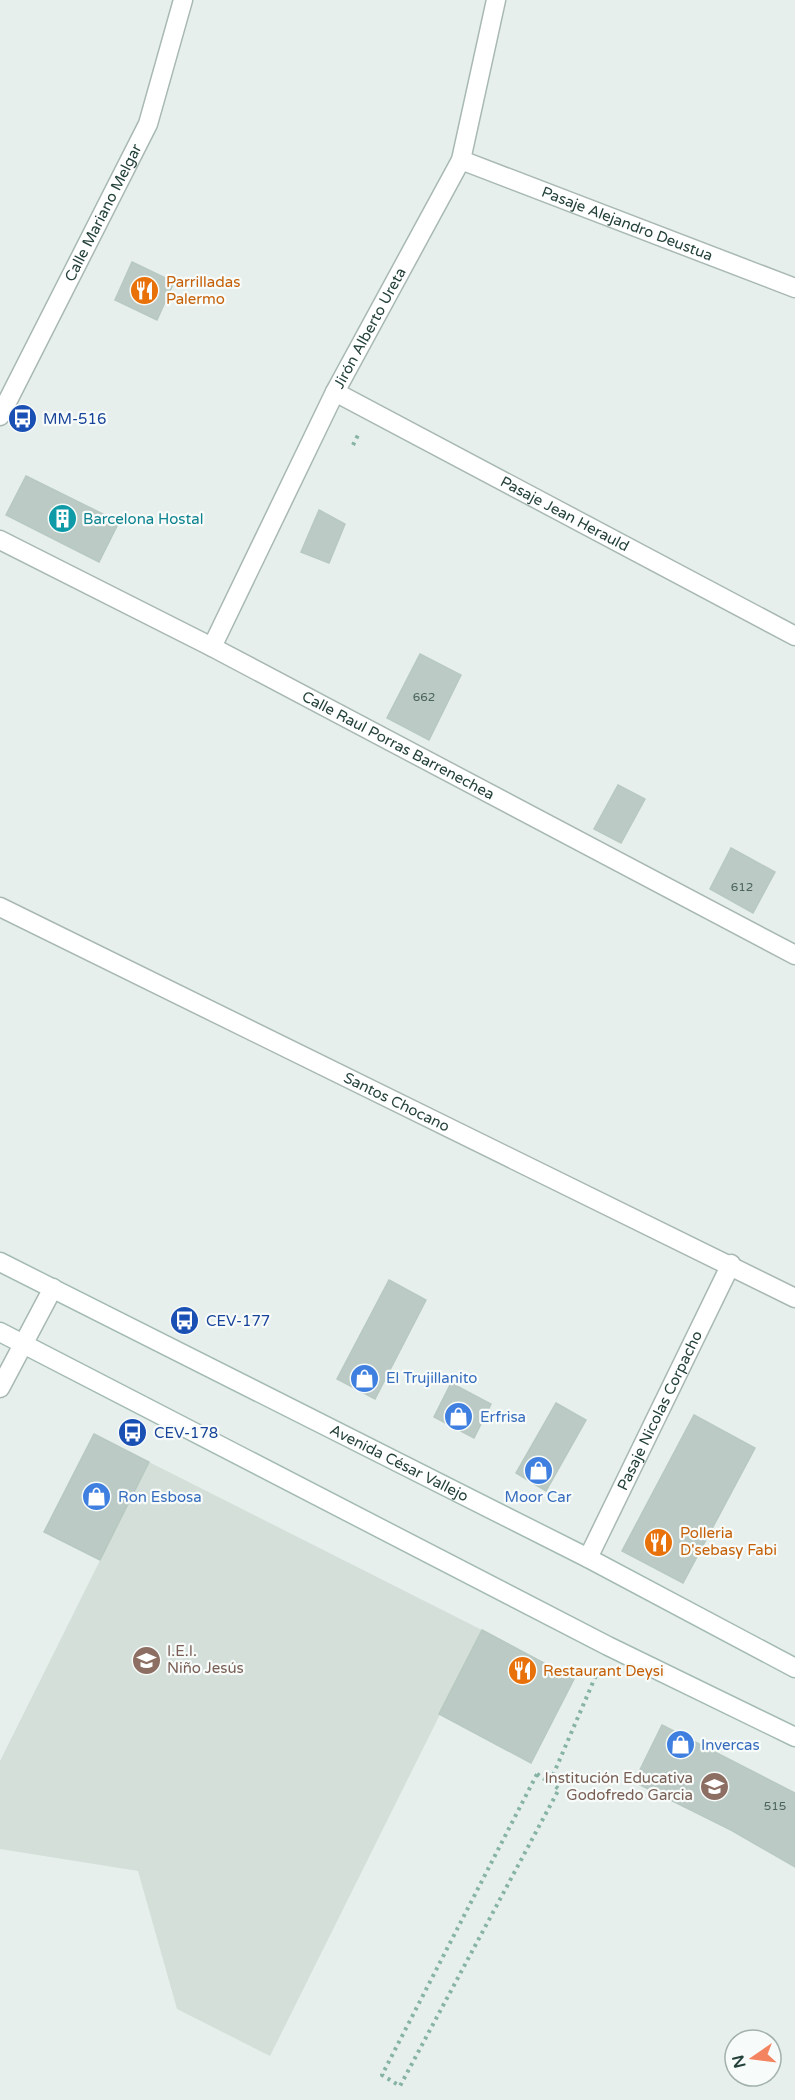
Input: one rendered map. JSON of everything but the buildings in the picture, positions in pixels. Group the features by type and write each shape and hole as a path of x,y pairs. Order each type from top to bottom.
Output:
{"street":[{"name":"Calle Mariano Melgar","path":"0,416 148,124 183,0"},
{"name":"Jirón Alberto Ureta","path":"212,647 335,392 461,160 496,0"},
{"name":"Pasaje Alejandro Deustua","path":"461,160 795,288"},
{"name":"Pasaje Jean Herauld","path":"335,392 795,636"},
{"name":"Calle Raul Porras Barrenechea","path":"0,540 212,647 795,955"},
{"name":"Santos Chocano","path":"0,907 731,1264 795,1298"},
{"name":"Avenida César Vallejo","path":"0,1262 588,1558 795,1668"},
{"name":"Pasaje Nicolas Corpacho","path":"588,1558 731,1264"},
{"path":"0,1388 53,1288"},
{"path":"0,1332 608,1646 795,1737"}],"path":[{"path":"550,1782 608,1646"},
{"path":"537,1774 550,1782 559,1789 400,2086 382,2074 537,1774"}],"shaded area":[{"path":"149,1462 482,1630 270,2056 177,2009 138,1871 0,1849 0,1761"}],"place":[{"name":"Parrilladas Palermo","path":"145,291"},
{"name":"MM-516","path":"22,419"},
{"name":"Barcelona Hostal","path":"62,519"},
{"name":"CEV-177","path":"185,1321"},
{"name":"El Trujillanito","path":"365,1378"},
{"name":"Erfrisa","path":"459,1417"},
{"name":"CEV-178","path":"133,1433"},
{"name":"Moor Car","path":"538,1470"},
{"name":"Ron Esbosa","path":"97,1497"},
{"name":"Polleria D'sebasy Fabi","path":"659,1542"},
{"name":"I.E.I. Niño Jesús","path":"146,1660"},
{"name":"Restaurant Deysi","path":"522,1671"},
{"name":"Invercas","path":"680,1745"},
{"name":"Institución Educativa Godofredo Garcia","path":"714,1787"}]}
